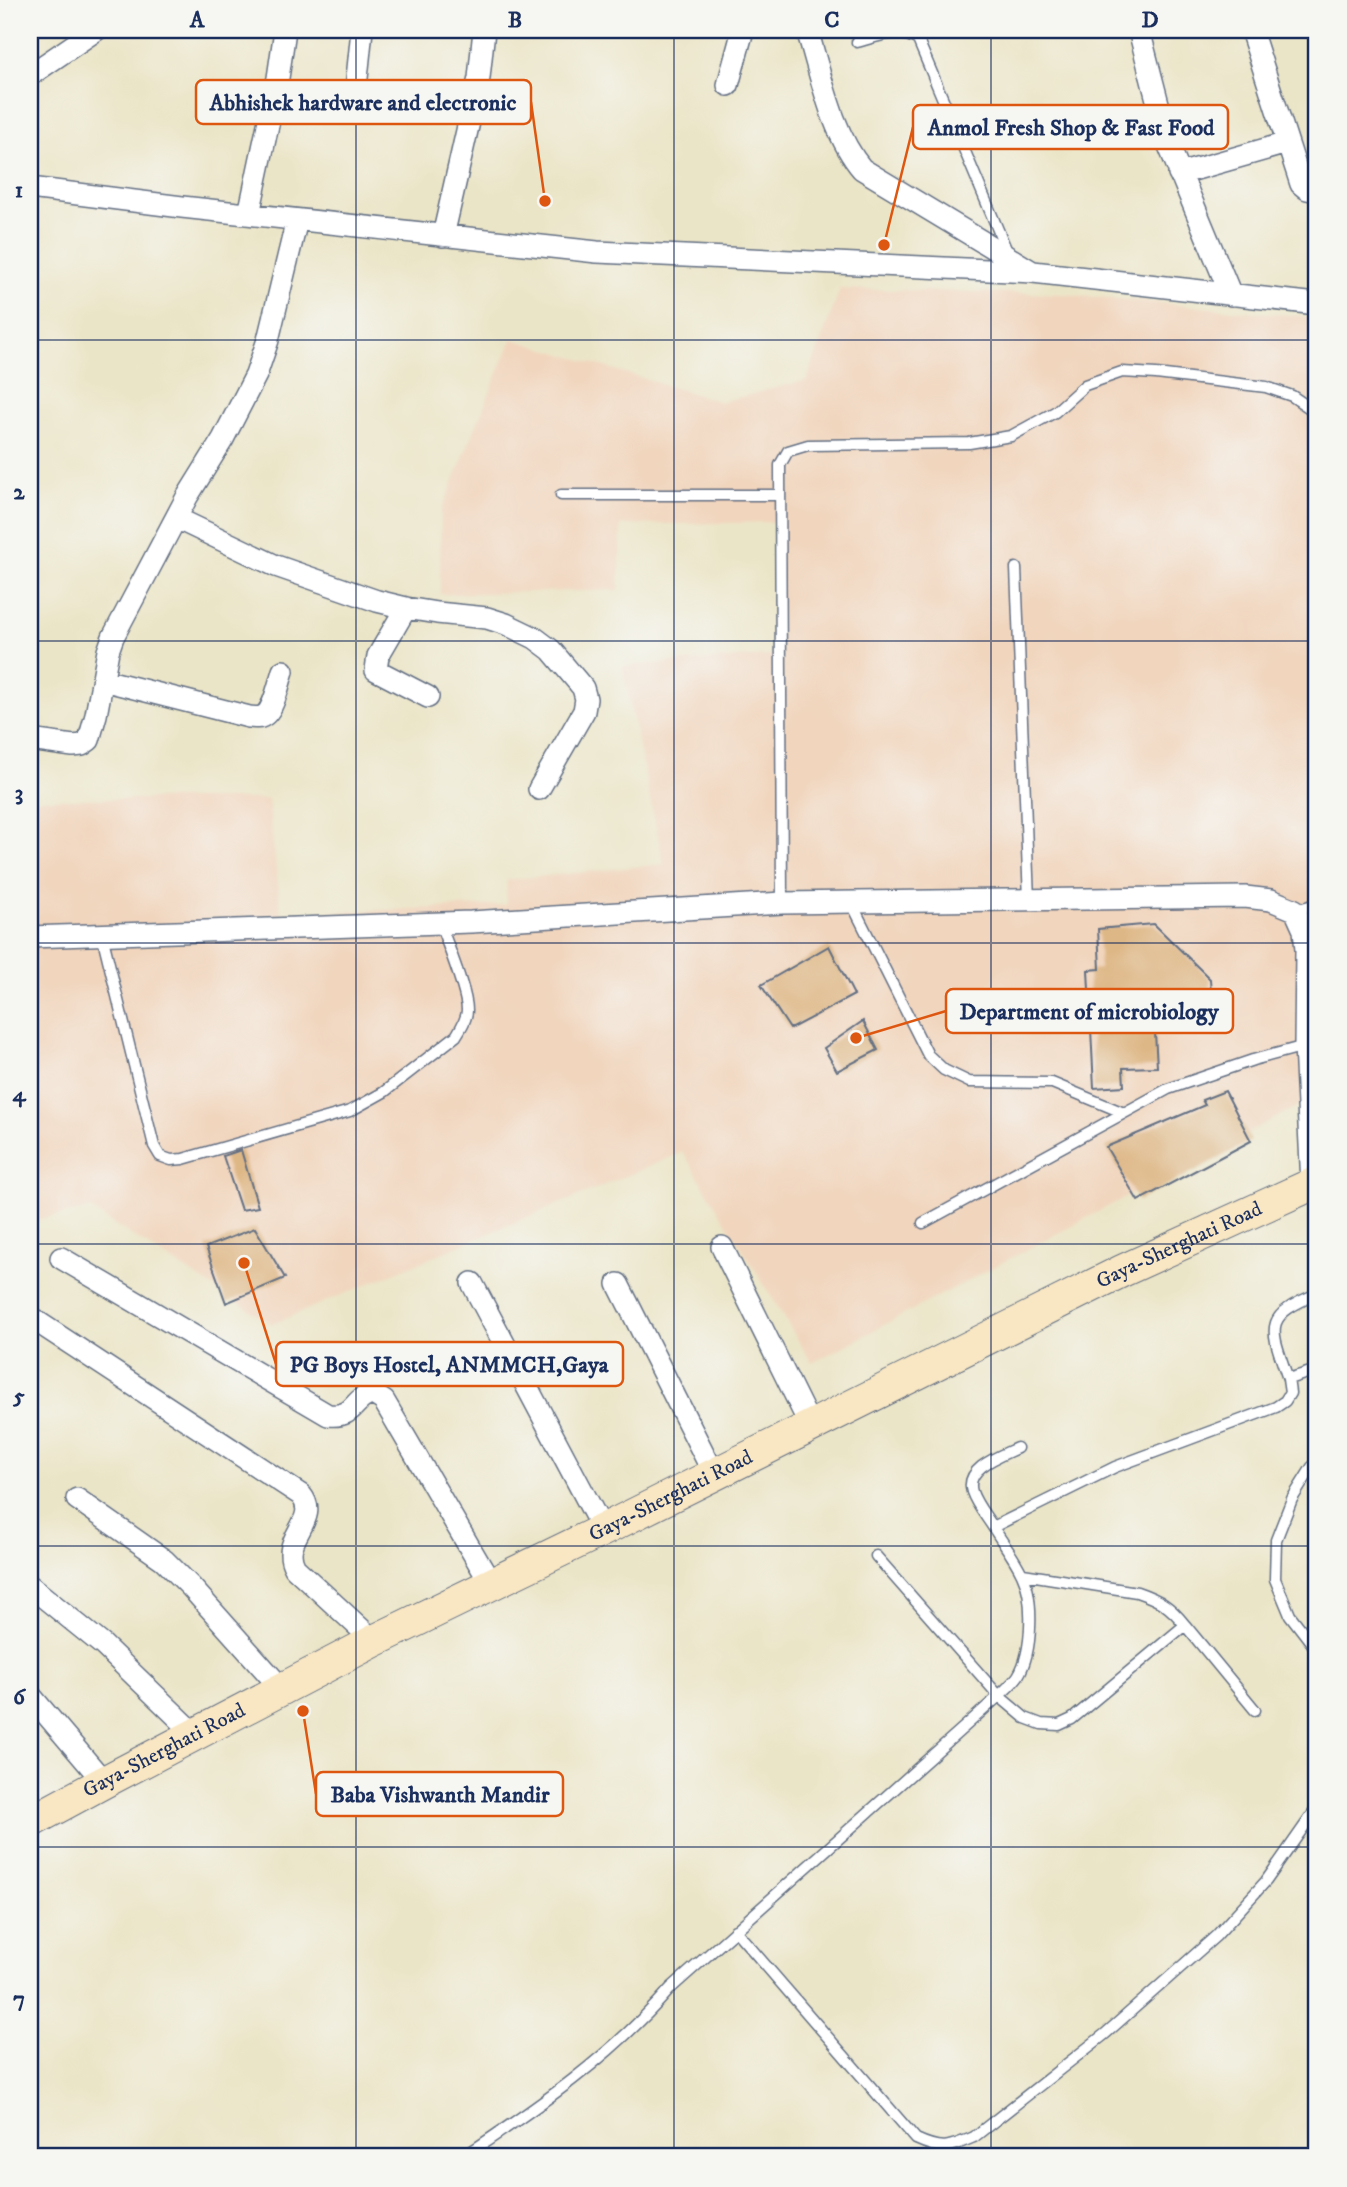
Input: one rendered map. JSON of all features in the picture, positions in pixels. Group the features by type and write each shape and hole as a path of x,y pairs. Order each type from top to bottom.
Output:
{"main road":[{"name":"Gaya-Sherghati Road","path":"30,1822 374,1641 603,1530 1122,1270 1315,1183"}],"street":[{"path":"30,75 96,30"},
{"path":"249,214 278,78 285,30"},
{"path":"356,88 362,30"},
{"path":"443,236 479,78 484,30"},
{"path":"728,85 743,30"},
{"path":"807,30 841,139 862,169 1033,272"},
{"path":"1139,30 1169,146 1231,295"},
{"path":"1251,30 1301,184 1307,189 1317,191"},
{"path":"1179,174 1287,143"},
{"path":"30,188 597,253 1033,272 1317,304"},
{"path":"30,740 73,746 82,745 89,740 113,637 256,375 268,340 297,220"},
{"path":"176,518 276,566 377,601 437,614 487,618 535,638 551,650 583,688 586,699 584,711 539,789"},
{"path":"406,608 378,656 376,670 428,697"},
{"path":"103,680 260,718 268,714 283,671"},
{"path":"30,937 440,923 782,903 1245,897 1271,900 1295,910 1312,952 1305,1046 1315,1183"},
{"path":"722,1247 810,1425"},
{"path":"61,1258 328,1415 341,1416 364,1396 373,1394 384,1401 491,1584"},
{"path":"472,1283 603,1530"},
{"path":"618,1284 714,1474"},
{"path":"30,1317 301,1495 307,1502 308,1509 292,1544 290,1560 295,1568 374,1641"},
{"path":"77,1499 164,1560 281,1688"},
{"path":"30,1586 103,1645 195,1734"},
{"path":"30,1695 104,1782"}],"lane":[{"path":"857,42 894,32 907,34 918,40 1010,258"},
{"path":"782,903 780,465 788,451 808,445 969,443 1011,436 1055,412 1085,385 1122,372 1266,387 1292,396 1317,413"},
{"path":"561,495 780,495"},
{"path":"1016,568 1029,900"},
{"path":"851,902 928,1055 944,1070 969,1082 1052,1083 1124,1113"},
{"path":"1295,910 1317,904"},
{"path":"102,935 154,1146 160,1156 171,1160 183,1159 351,1111 384,1093 456,1036 467,1011 440,923"},
{"path":"923,1223 1168,1089 1253,1060 1305,1046"},
{"path":"993,1527 1115,1467 1276,1407 1285,1401 1290,1393 1275,1340 1275,1326 1280,1313 1317,1294"},
{"path":"1288,1379 1317,1370"},
{"path":"463,2157 543,2103 600,2059 645,2018 671,1988 999,1696 1018,1676 1025,1657 1029,1631 1030,1595 1023,1574 972,1492 971,1480 987,1462 1017,1448"},
{"path":"1317,1463 1312,1466 1292,1499 1276,1540 1275,1579 1290,1615 1317,1650"},
{"path":"876,1556 999,1696 1025,1718 1041,1724 1059,1725 1072,1719 1185,1625"},
{"path":"1023,1574 1137,1592 1154,1598 1171,1608 1255,1710"},
{"path":"735,1930 916,2140 933,2147 952,2147 974,2137 1105,2034 1216,1936 1266,1881 1317,1808"}],"shaded area":[{"path":"840,289 1062,294 1317,318 1317,1096 812,1363 683,1152 272,1324 90,1209 30,1221 30,799 268,799 281,914 506,905 507,880 664,864 622,666 781,655 777,522 621,525 619,590 440,594 441,512 512,339 721,402 807,380"}],"building":[{"path":"1154,924 1210,979 1213,1028 1155,1033 1157,1067 1123,1068 1124,1086 1094,1088 1088,970 1100,969 1098,929"},
{"path":"829,946 854,995 790,1029 761,985"},
{"path":"863,1021 878,1050 837,1071 824,1048"},
{"path":"1225,1091 1251,1141 1138,1201 1106,1147 1205,1105 1202,1100"},
{"path":"241,1150 258,1207 241,1210 223,1156"},
{"path":"255,1228 285,1278 226,1303 206,1247"}],"place":[{"name":"Abhishek hardware and electronic","path":"545,201"},
{"name":"Anmol Fresh Shop & Fast Food","path":"884,245"},
{"name":"Department of microbiology","path":"856,1038"},
{"name":"PG Boys Hostel, ANMMCH,Gaya","path":"244,1263"},
{"name":"Baba Vishwanth Mandir","path":"303,1711"}]}
